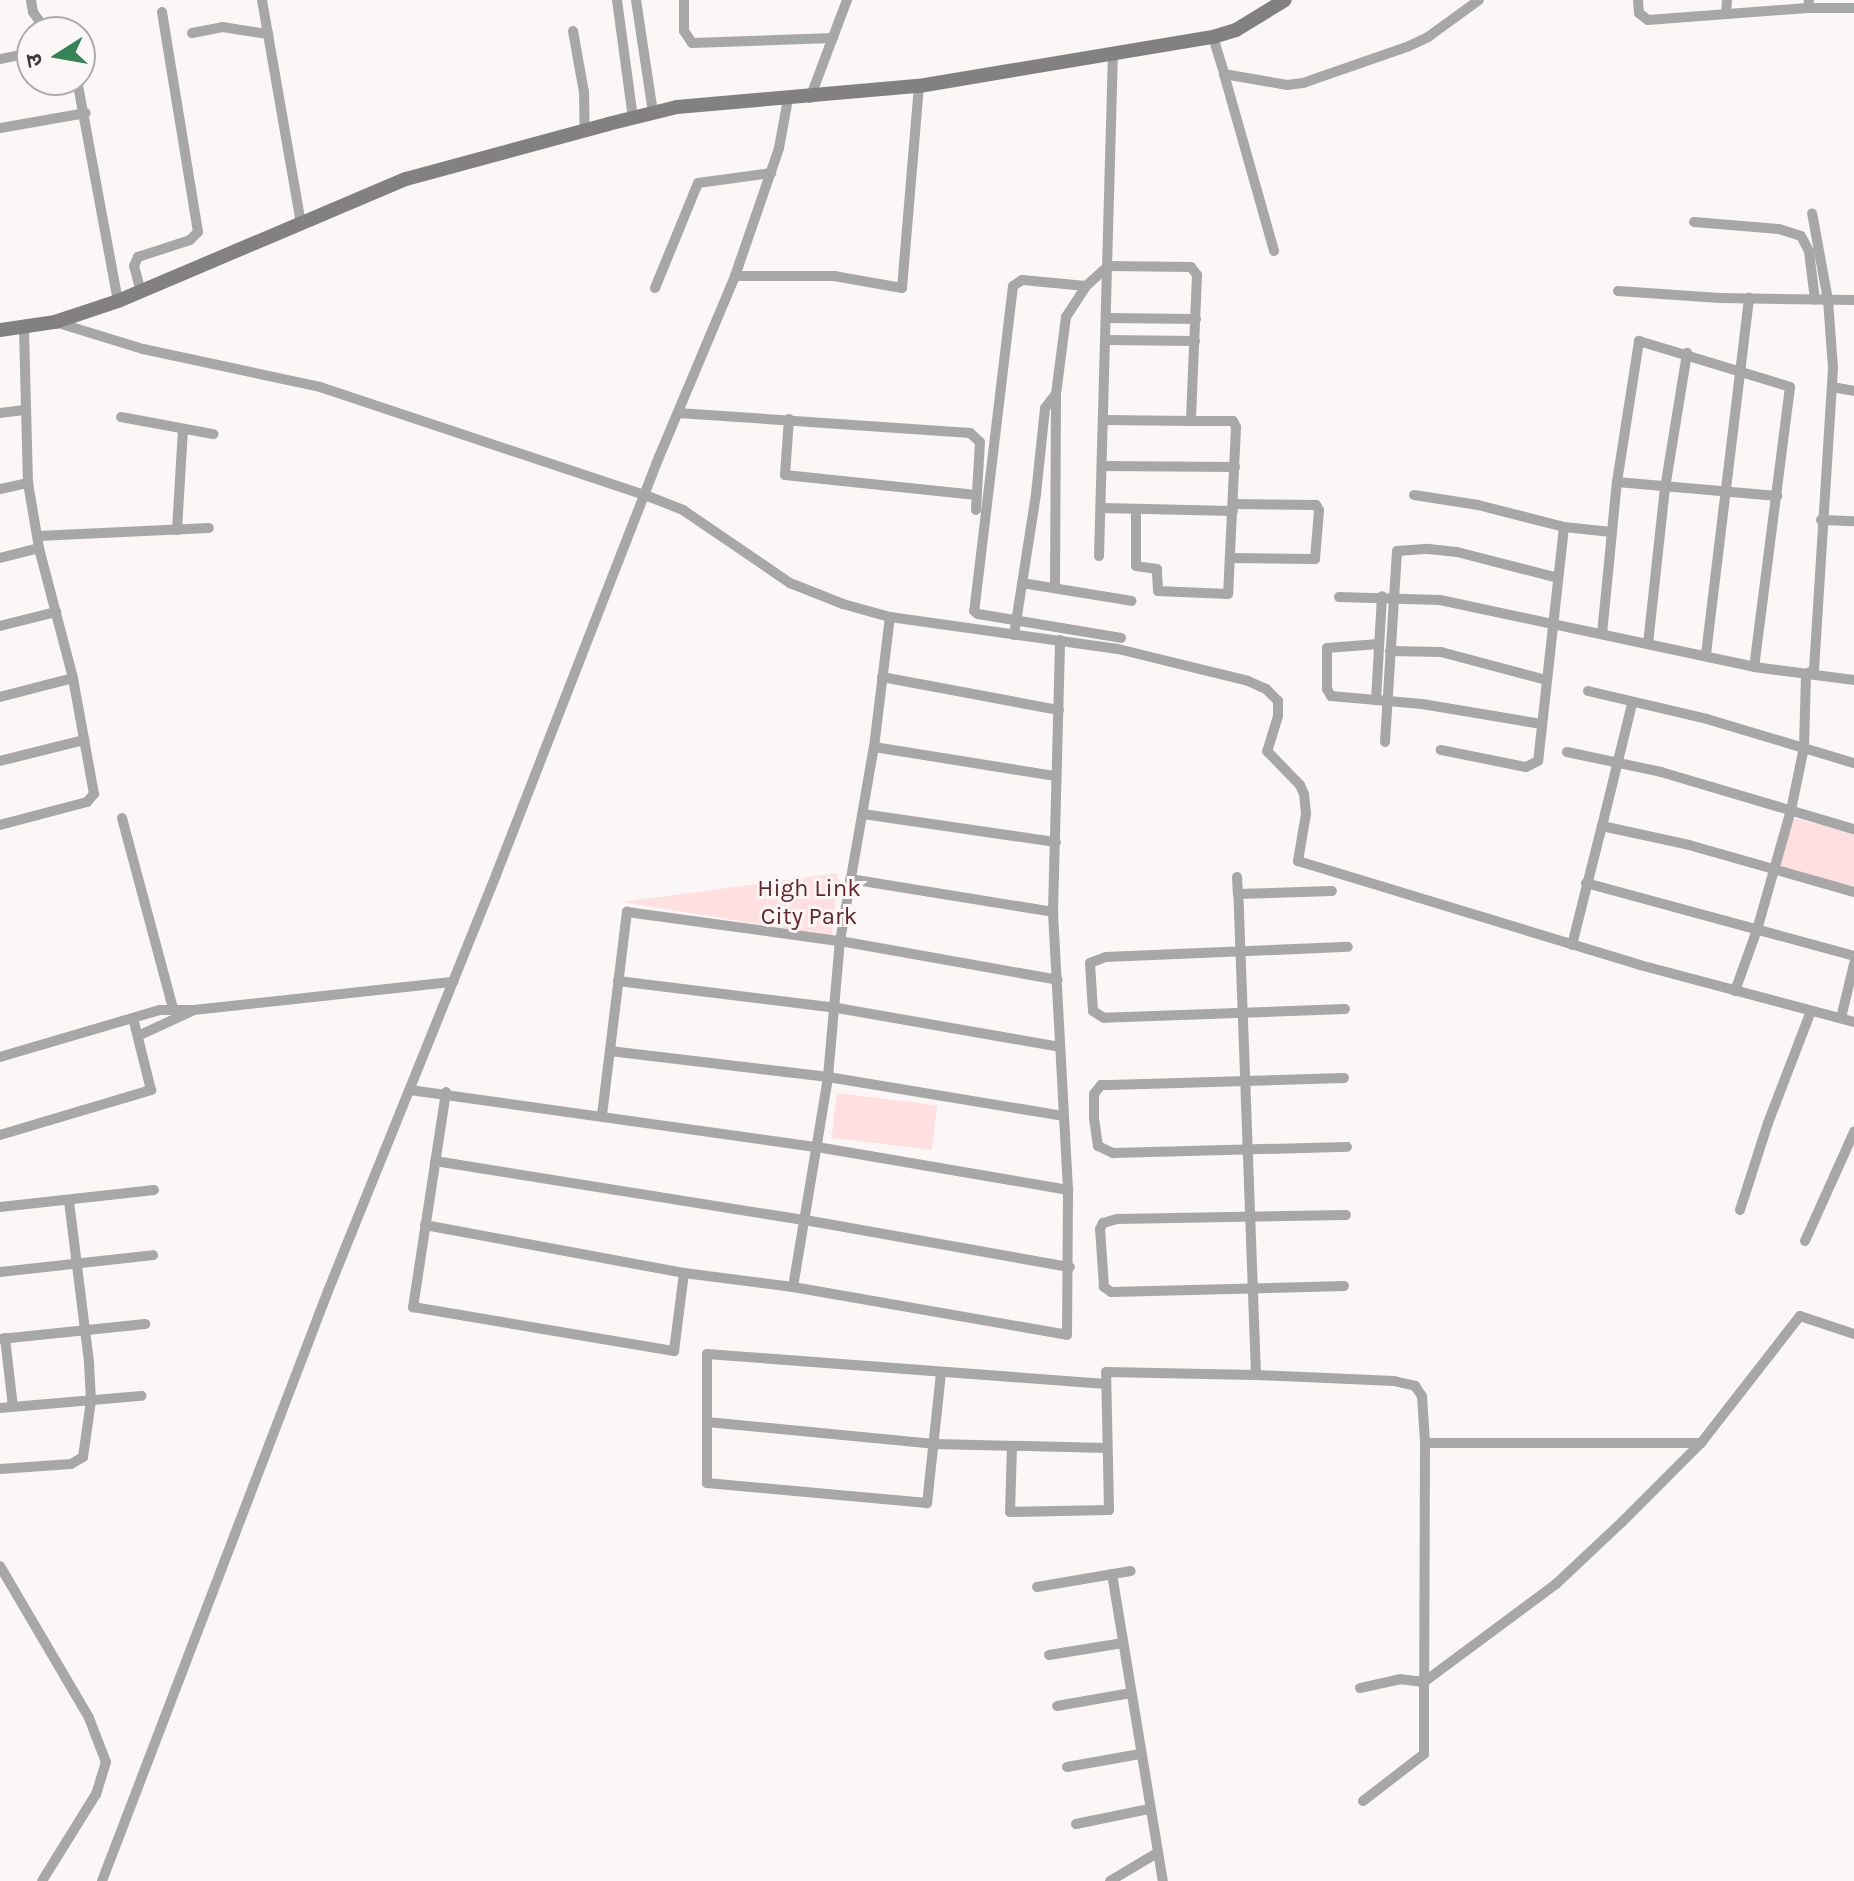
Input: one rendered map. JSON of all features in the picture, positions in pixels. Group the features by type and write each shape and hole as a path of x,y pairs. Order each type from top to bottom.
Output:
{"street":[{"path":"262,0 301,223"},
{"path":"617,0 633,118"},
{"path":"636,0 653,113"},
{"path":"684,0 684,31 692,43 833,38"},
{"path":"810,98 847,0"},
{"path":"0,330 55,322 118,301 406,179 633,118 722,101 810,98 919,86 1213,37 1236,30 1285,0"},
{"path":"1224,74 1287,85 1303,83 1428,37 1479,0"},
{"path":"1638,0 1641,17 1648,20 1809,4 1854,8"},
{"path":"1726,14 1727,0"},
{"path":"141,292 134,266 138,257 190,240 198,232 162,12"},
{"path":"192,33 222,27 268,34"},
{"path":"573,31 584,92 585,131"},
{"path":"1213,37 1274,251"},
{"path":"1099,556 1108,340 1113,53"},
{"path":"735,276 834,276 902,288 919,86"},
{"path":"81,96 118,301"},
{"path":"102,1881 272,1433 735,276 771,173 788,99"},
{"path":"0,128 86,113"},
{"path":"655,288 698,183 771,173"},
{"path":"1806,674 1814,670 1821,520 1832,387 1828,300 1812,213"},
{"path":"1694,222 1779,229 1801,236 1809,251 1815,300"},
{"path":"1055,587 1056,394 1063,327 1086,286 1108,266 1194,268 1196,319 1191,421"},
{"path":"1086,286 1022,280 1012,289 974,611 1121,638"},
{"path":"1618,291 1854,300"},
{"path":"1706,654 1749,298"},
{"path":"1108,318 1196,319"},
{"path":"55,322 143,349 320,387 645,495 683,510 790,583 816,596 890,617 1060,640 1181,662 1248,681 1274,694 1279,707 1267,751 1300,785 1306,805 1298,861 1572,945 1854,1022"},
{"path":"0,825 87,802 94,794 73,678 39,548 28,483 24,328"},
{"path":"1108,340 1195,341"},
{"path":"1602,634 1617,482 1639,341 1687,353 1740,374 1790,387 1754,667"},
{"path":"1648,644 1665,488 1687,353"},
{"path":"1832,387 1854,391"},
{"path":"1014,635 1036,494 1045,408 1056,394"},
{"path":"0,413 24,410"},
{"path":"678,413 970,433 980,442 976,510"},
{"path":"121,417 213,434"},
{"path":"789,419 785,475 976,495"},
{"path":"1105,420 1236,423 1228,594 1159,592 1157,569 1136,566 1136,509"},
{"path":"177,530 183,430"},
{"path":"1103,466 1235,467"},
{"path":"1617,482 1777,496"},
{"path":"0,489 28,483"},
{"path":"1036,494 1054,495"},
{"path":"1414,495 1478,505 1564,527 1612,532"},
{"path":"1102,508 1316,505 1319,510 1315,559 1231,558"},
{"path":"1821,520 1854,521"},
{"path":"1441,750 1531,767 1538,761 1550,625 1564,527"},
{"path":"38,536 209,528"},
{"path":"0,558 39,548"},
{"path":"1376,700 1378,644 1397,551 1428,549 1457,552 1558,578"},
{"path":"1022,583 1132,601"},
{"path":"1339,597 1388,596 1440,600 1550,625 1706,654 1754,667 1854,680"},
{"path":"1385,742 1389,701 1388,596"},
{"path":"0,626 56,612"},
{"path":"793,1287 828,1077 837,1008 840,941 874,747 890,617"},
{"path":"425,1225 684,1273 793,1287 1067,1335 1070,1267 1068,1190 1053,912 1060,640"},
{"path":"1378,644 1331,646 1325,657 1331,696 1389,701 1541,724"},
{"path":"1390,651 1441,652 1546,680"},
{"path":"1735,991 1757,930 1791,810 1804,747 1806,674"},
{"path":"882,677 1059,710"},
{"path":"0,697 73,678"},
{"path":"1588,691 1632,704 1707,719 1854,763"},
{"path":"1572,945 1632,704"},
{"path":"0,761 84,740"},
{"path":"874,747 1056,776"},
{"path":"1567,752 1661,772 1854,829"},
{"path":"863,814 1056,842"},
{"path":"122,818 173,1009"},
{"path":"1602,826 1854,892"},
{"path":"1237,877 1256,1375"},
{"path":"850,879 1053,912"},
{"path":"1586,883 1854,956"},
{"path":"1238,894 1332,891"},
{"path":"602,1115 627,912 840,941 1058,980"},
{"path":"1345,1009 1098,1016 1093,1011 1090,963 1099,958 1348,947"},
{"path":"1841,1018 1854,964"},
{"path":"618,981 837,1008 1060,1047"},
{"path":"0,1057 173,1009 194,1010 453,982"},
{"path":"140,1035 175,1022 194,1010"},
{"path":"1740,1210 1773,1108 1811,1011"},
{"path":"0,1135 147,1094 152,1084 133,1018"},
{"path":"610,1051 828,1077 1063,1116"},
{"path":"1344,1078 1101,1085 1094,1094 1094,1118 1098,1146 1113,1153 1347,1147"},
{"path":"410,1090 446,1092 817,1147 1068,1190"},
{"path":"446,1092 413,1307 674,1351 684,1273"},
{"path":"1805,1241 1854,1132"},
{"path":"435,1161 805,1220 1070,1267"},
{"path":"0,1207 154,1190"},
{"path":"0,1469 80,1461 91,1401 86,1330 69,1201"},
{"path":"1344,1286 1111,1292 1104,1287 1100,1229 1103,1223 1117,1219 1346,1215"},
{"path":"0,1272 153,1255"},
{"path":"1360,1688 1401,1679 1424,1682 1556,1584 1701,1443 1800,1316 1854,1334"},
{"path":"13,1407 2,1339 145,1324"},
{"path":"941,1373 927,1503 707,1483 707,1354 1106,1384"},
{"path":"1012,1446 1010,1512 1109,1510 1106,1372 1256,1375 1415,1386 1422,1396 1425,1443 1424,1754 1363,1801"},
{"path":"0,1408 141,1396"},
{"path":"707,1422 934,1444 1107,1448"},
{"path":"1425,1443 1701,1443"},
{"path":"0,1566 89,1718 106,1762 96,1794 42,1881"},
{"path":"1037,1587 1131,1571"},
{"path":"1112,1574 1163,1881"},
{"path":"1049,1655 1123,1643"},
{"path":"1057,1706 1131,1693"},
{"path":"1067,1767 1140,1754"},
{"path":"1076,1824 1149,1809"},
{"path":"1110,1881 1157,1853"}],"green space":[{"path":"1792,818 1854,833 1854,886 1779,868"},
{"name":"High Link City Park","path":"838,873 832,936 623,902"},
{"path":"837,1093 937,1105 932,1150 832,1138"}]}
